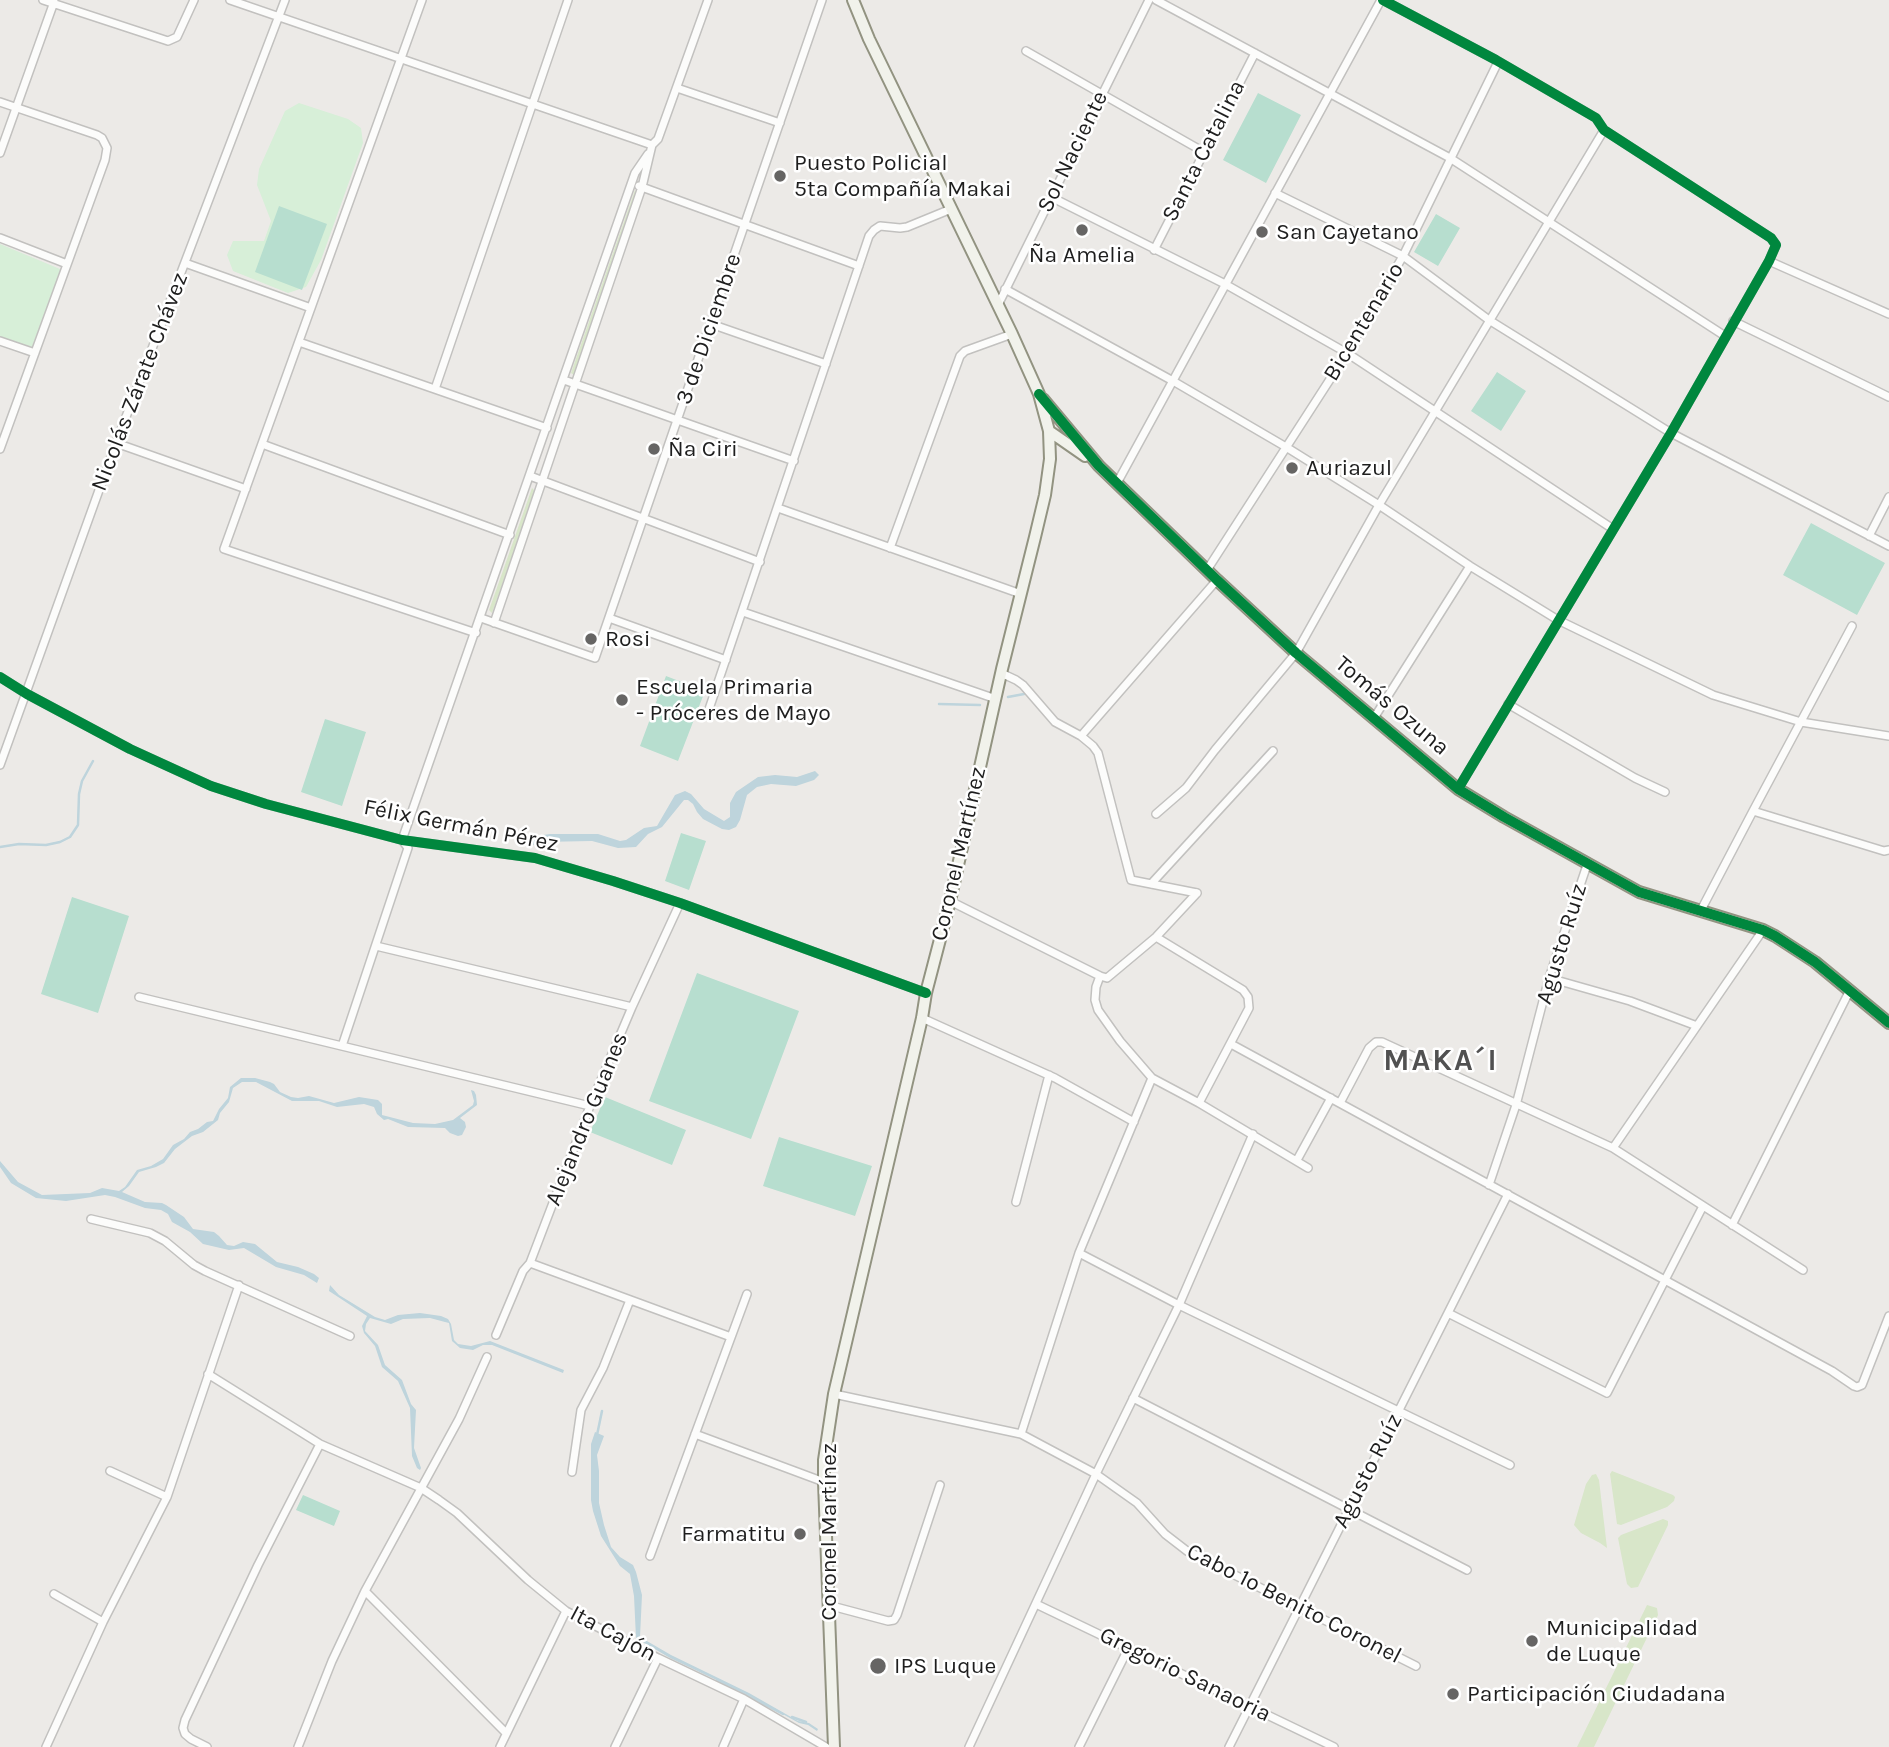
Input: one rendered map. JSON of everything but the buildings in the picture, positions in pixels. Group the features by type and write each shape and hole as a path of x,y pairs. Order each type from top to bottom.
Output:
{"main road":[{"name":"Coronel Martínez","path":"834,1747 824,1460 834,1394 1001,673 1045,495 1050,459 1049,431 1039,394 853,0"},
{"name":"Tomás Ozuna","path":"1039,394 1099,466 1217,580 1296,653 1458,789 1587,865 1639,892 1763,930 1798,950 1889,1023"},
{"name":"Tomás Ozuna","path":"1049,431 1099,466"}],"street":[{"path":"43,0 167,41 177,37 194,0"},
{"path":"230,0 652,145"},
{"name":"Nicolás Zárate Chávez","path":"0,765 116,443 285,0"},
{"path":"422,0 224,549 476,633"},
{"path":"435,389 568,0"},
{"path":"342,1046 408,848 402,840 635,173 658,139 708,0"},
{"name":"3 de Diciembre","path":"494,623 595,658 822,0"},
{"name":"Sol Naciente","path":"998,305 1149,0"},
{"path":"1156,0 1450,158 1725,336"},
{"path":"1117,483 1382,0 1596,118 1604,130 1771,238 1776,248 1769,261 1671,433 1458,789"},
{"path":"0,153 54,2"},
{"path":"1026,51 1204,152"},
{"name":"Santa Catalina","path":"1154,250 1255,53"},
{"name":"Bicentenario","path":"1207,570 1347,353 1403,256 1498,62"},
{"path":"677,88 780,123"},
{"path":"0,102 97,135 106,145 107,152 0,449"},
{"path":"1156,814 1186,788 1296,653 1379,505 1604,130"},
{"path":"481,618 494,623 646,177 648,154"},
{"path":"632,183 859,267"},
{"path":"1275,193 1403,256 1489,320 1671,433 1889,546"},
{"path":"1051,197 1225,284 1347,353 1613,529"},
{"path":"707,715 866,243 877,227 907,227 951,209"},
{"path":"0,238 67,264"},
{"path":"1769,261 1889,314"},
{"path":"185,263 311,308"},
{"path":"1005,289 1173,381 1286,447 1558,620 1713,695 1801,722 1889,736"},
{"path":"1733,321 1889,397"},
{"path":"710,324 826,364"},
{"path":"890,548 960,356 965,351 1012,334"},
{"path":"0,341 34,354"},
{"path":"299,342 547,428"},
{"path":"564,380 794,461"},
{"path":"116,443 246,489"},
{"path":"262,444 510,535"},
{"path":"530,476 760,562"},
{"path":"1869,536 1889,497"},
{"path":"778,508 1021,594"},
{"path":"1374,718 1470,566"},
{"path":"1081,736 1217,580"},
{"path":"743,612 996,699"},
{"path":"609,618 726,660"},
{"path":"1700,912 1852,626"},
{"path":"950,901 1107,978 1156,937 1197,893 1135,882 1129,877 1098,753 1081,736 1055,722 1023,685 1001,673"},
{"name":"Félix Germán Pérez","path":"0,677 130,749 211,786 266,804 402,840 535,858 614,880 926,993"},
{"path":"1508,704 1635,778 1665,792"},
{"path":"1151,884 1273,751"},
{"path":"1752,811 1884,851 1889,850"},
{"name":"Agusto Ruíz","path":"1489,1185 1516,1105 1549,978 1587,865"},
{"name":"Alejandro Guanes","path":"496,1335 523,1271 530,1263 590,1106 632,1007 680,903"},
{"path":"1613,1148 1763,930"},
{"path":"1156,937 1243,990 1248,997 1249,1008 1199,1103"},
{"path":"376,946 632,1007"},
{"path":"1100,976 1095,1000 1098,1010 1120,1041 1153,1078 1308,1168"},
{"path":"1549,978 1630,1001 1696,1026"},
{"path":"1732,1225 1850,990"},
{"path":"139,997 590,1106"},
{"path":"922,1018 1077,1088 1134,1122"},
{"path":"1340,1103 1369,1048 1380,1041 1613,1148 1802,1270"},
{"path":"1231,1044 1857,1387 1862,1385 1889,1316"},
{"path":"1016,1202 1049,1075"},
{"path":"1021,1434 1079,1253 1153,1078"},
{"path":"1297,1160 1331,1098"},
{"path":"972,1746 1096,1474 1179,1305 1253,1134"},
{"name":"Agusto Ruíz","path":"1229,1747 1508,1194"},
{"path":"1448,1313 1607,1393 1703,1206"},
{"path":"92,1219 150,1233 205,1271 350,1336"},
{"path":"1079,1253 1179,1305 1510,1465"},
{"path":"530,1263 731,1337"},
{"path":"46,1747 103,1622 167,1497 239,1285"},
{"path":"650,1556 747,1294"},
{"path":"572,1472 581,1409 603,1368 631,1300"},
{"path":"298,1747 332,1661 365,1591 459,1419 487,1357"},
{"name":"Ita Cajón","path":"208,1374 320,1444 421,1488 457,1513 528,1580 566,1611 744,1699 826,1747"},
{"name":"Cabo 1o Benito Coronel","path":"834,1394 1021,1434 1096,1474 1137,1503 1166,1534 1187,1551 1416,1666"},
{"path":"1133,1398 1467,1570"},
{"path":"695,1434 824,1482"},
{"path":"207,1747 185,1734 185,1720 258,1565 320,1444"},
{"path":"110,1471 167,1497"},
{"path":"828,1605 888,1621 894,1620 898,1615 940,1485"},
{"path":"365,1591 506,1733"},
{"path":"54,1594 103,1622"},
{"name":"Gregorio Sanaoria","path":"1036,1604 1334,1747"},
{"path":"500,1747 566,1611"},
{"path":"1079,1747 1129,1647"},
{"path":"615,1747 658,1658"},
{"path":"723,1747 744,1699"}],"green space":[{"path":"1258,93 1301,115 1266,183 1223,160"},
{"path":"299,103 348,119 361,128 363,143 321,260 306,287 288,293 233,271 227,255 233,241 264,241 271,221 257,185 259,169 285,111"},
{"path":"635,190 637,193 574,375 571,373"},
{"path":"279,206 327,224 302,290 255,272"},
{"path":"1436,214 1460,228 1438,266 1414,252"},
{"path":"0,244 60,269 32,347 0,337"},
{"path":"1497,372 1526,391 1501,431 1471,411"},
{"path":"532,488 535,491 492,613 489,610"},
{"path":"1811,523 1885,563 1857,615 1783,575"},
{"path":"666,676 705,691 678,761 640,746"},
{"path":"325,719 366,732 342,806 301,792"},
{"path":"681,833 706,841 689,890 665,881"},
{"path":"72,897 129,916 98,1013 41,994"},
{"path":"697,973 799,1011 751,1139 649,1101"},
{"path":"605,1097 686,1130 672,1165 590,1132"},
{"path":"779,1137 872,1166 855,1216 763,1186"},
{"path":"1612,1471 1673,1495 1674,1501 1667,1507 1621,1525 1617,1524 1610,1474"},
{"path":"1596,1474 1607,1548 1581,1533 1574,1525 1586,1484 1592,1475"},
{"path":"303,1495 340,1511 334,1526 296,1510"},
{"path":"1663,1519 1668,1521 1668,1525 1638,1587 1631,1588 1627,1584 1618,1538"},
{"path":"1647,1605 1657,1608 1658,1615 1594,1747 1577,1747"}],"water":[{"path":"815,771 819,775 814,780 796,786 771,784 757,787 747,795 736,827 729,830 703,819 693,804 684,800 662,827 648,834 636,847 618,848 592,841 540,842 529,847 526,845 536,836 550,834 598,834 620,841 626,840 644,828 657,826 675,795 685,791 704,809 724,821 730,817 730,803 736,792 758,777 797,777"},
{"path":"241,1078 270,1082 280,1092 291,1097 309,1096 334,1103 359,1097 378,1100 382,1104 382,1115 413,1123 435,1124 453,1120 473,1105 471,1090 476,1095 477,1105 460,1118 466,1127 462,1135 458,1136 445,1128 408,1127 384,1120 374,1107 364,1104 337,1107 319,1101 292,1101 256,1082 242,1082 233,1088 229,1102 218,1120 175,1149 164,1163 139,1172 122,1192 145,1202 166,1205 184,1217 193,1229 214,1232 227,1245 234,1246 243,1242 255,1244 277,1262 314,1274 319,1278 317,1283 304,1275 276,1267 244,1248 229,1250 203,1244 190,1232 172,1222 168,1214 161,1210 145,1208 105,1195 66,1201 36,1198 11,1183 0,1167 0,1161 18,1182 42,1195 90,1193 102,1188 119,1191 137,1170 163,1159 173,1145 190,1132 213,1121 228,1098 230,1087"},
{"path":"330,1285 339,1295 375,1317 385,1320 398,1315 420,1313 441,1316 448,1319 454,1340 458,1344 471,1346 490,1341 564,1370 563,1373 492,1345 483,1345 473,1350 460,1348 452,1341 449,1323 430,1318 403,1319 391,1324 370,1318 365,1331 378,1345 385,1365 402,1380 416,1410 414,1448 420,1470 412,1456 410,1408 398,1381 382,1367 375,1346 364,1333 362,1326 367,1316 329,1291"},
{"path":"595,1432 604,1436 597,1455 599,1503 611,1547 633,1565 636,1572 642,1595 640,1637 798,1721 809,1723 818,1729 817,1731 670,1658 636,1638 630,1574 620,1566 601,1536 593,1511 591,1444"}],"waterway":[{"path":"1008,697 1024,694"},
{"path":"939,704 980,705"},
{"path":"0,847 19,844 46,845 70,837 78,825 82,781 93,761"},
{"path":"1579,852 1594,861"},
{"path":"597,1435 602,1411"},
{"path":"717,1680 783,1714"},
{"path":"792,1717 806,1722"}],"cycle path":[{"path":"1383,0 1496,60 1596,118 1604,130 1771,238 1776,245 1671,433 1458,789"},
{"path":"1039,394 1099,466 1217,580 1296,653 1458,789 1639,892 1775,936 1815,962 1889,1023"},
{"path":"0,677 130,749 211,786 266,804 402,840 535,858 680,903 926,993"}],"place":[{"name":"Puesto Policial 5ta Compañía Makai","path":"780,176"},
{"name":"Ña Amelia","path":"1082,230"},
{"name":"San Cayetano","path":"1262,232"},
{"name":"Ña Ciri","path":"654,449"},
{"name":"Auriazul","path":"1292,468"},
{"name":"Rosi","path":"591,639"},
{"name":"Escuela Primaria - Próceres de Mayo","path":"622,700"},
{"name":"Farmatitu","path":"800,1534"},
{"name":"Municipalidad de Luque","path":"1532,1641"},
{"name":"IPS Luque","path":"878,1666"},
{"name":"Participación Ciudadana","path":"1453,1694"}],"district":[{"name":"MAKA´I","path":"1441,1061"}]}
